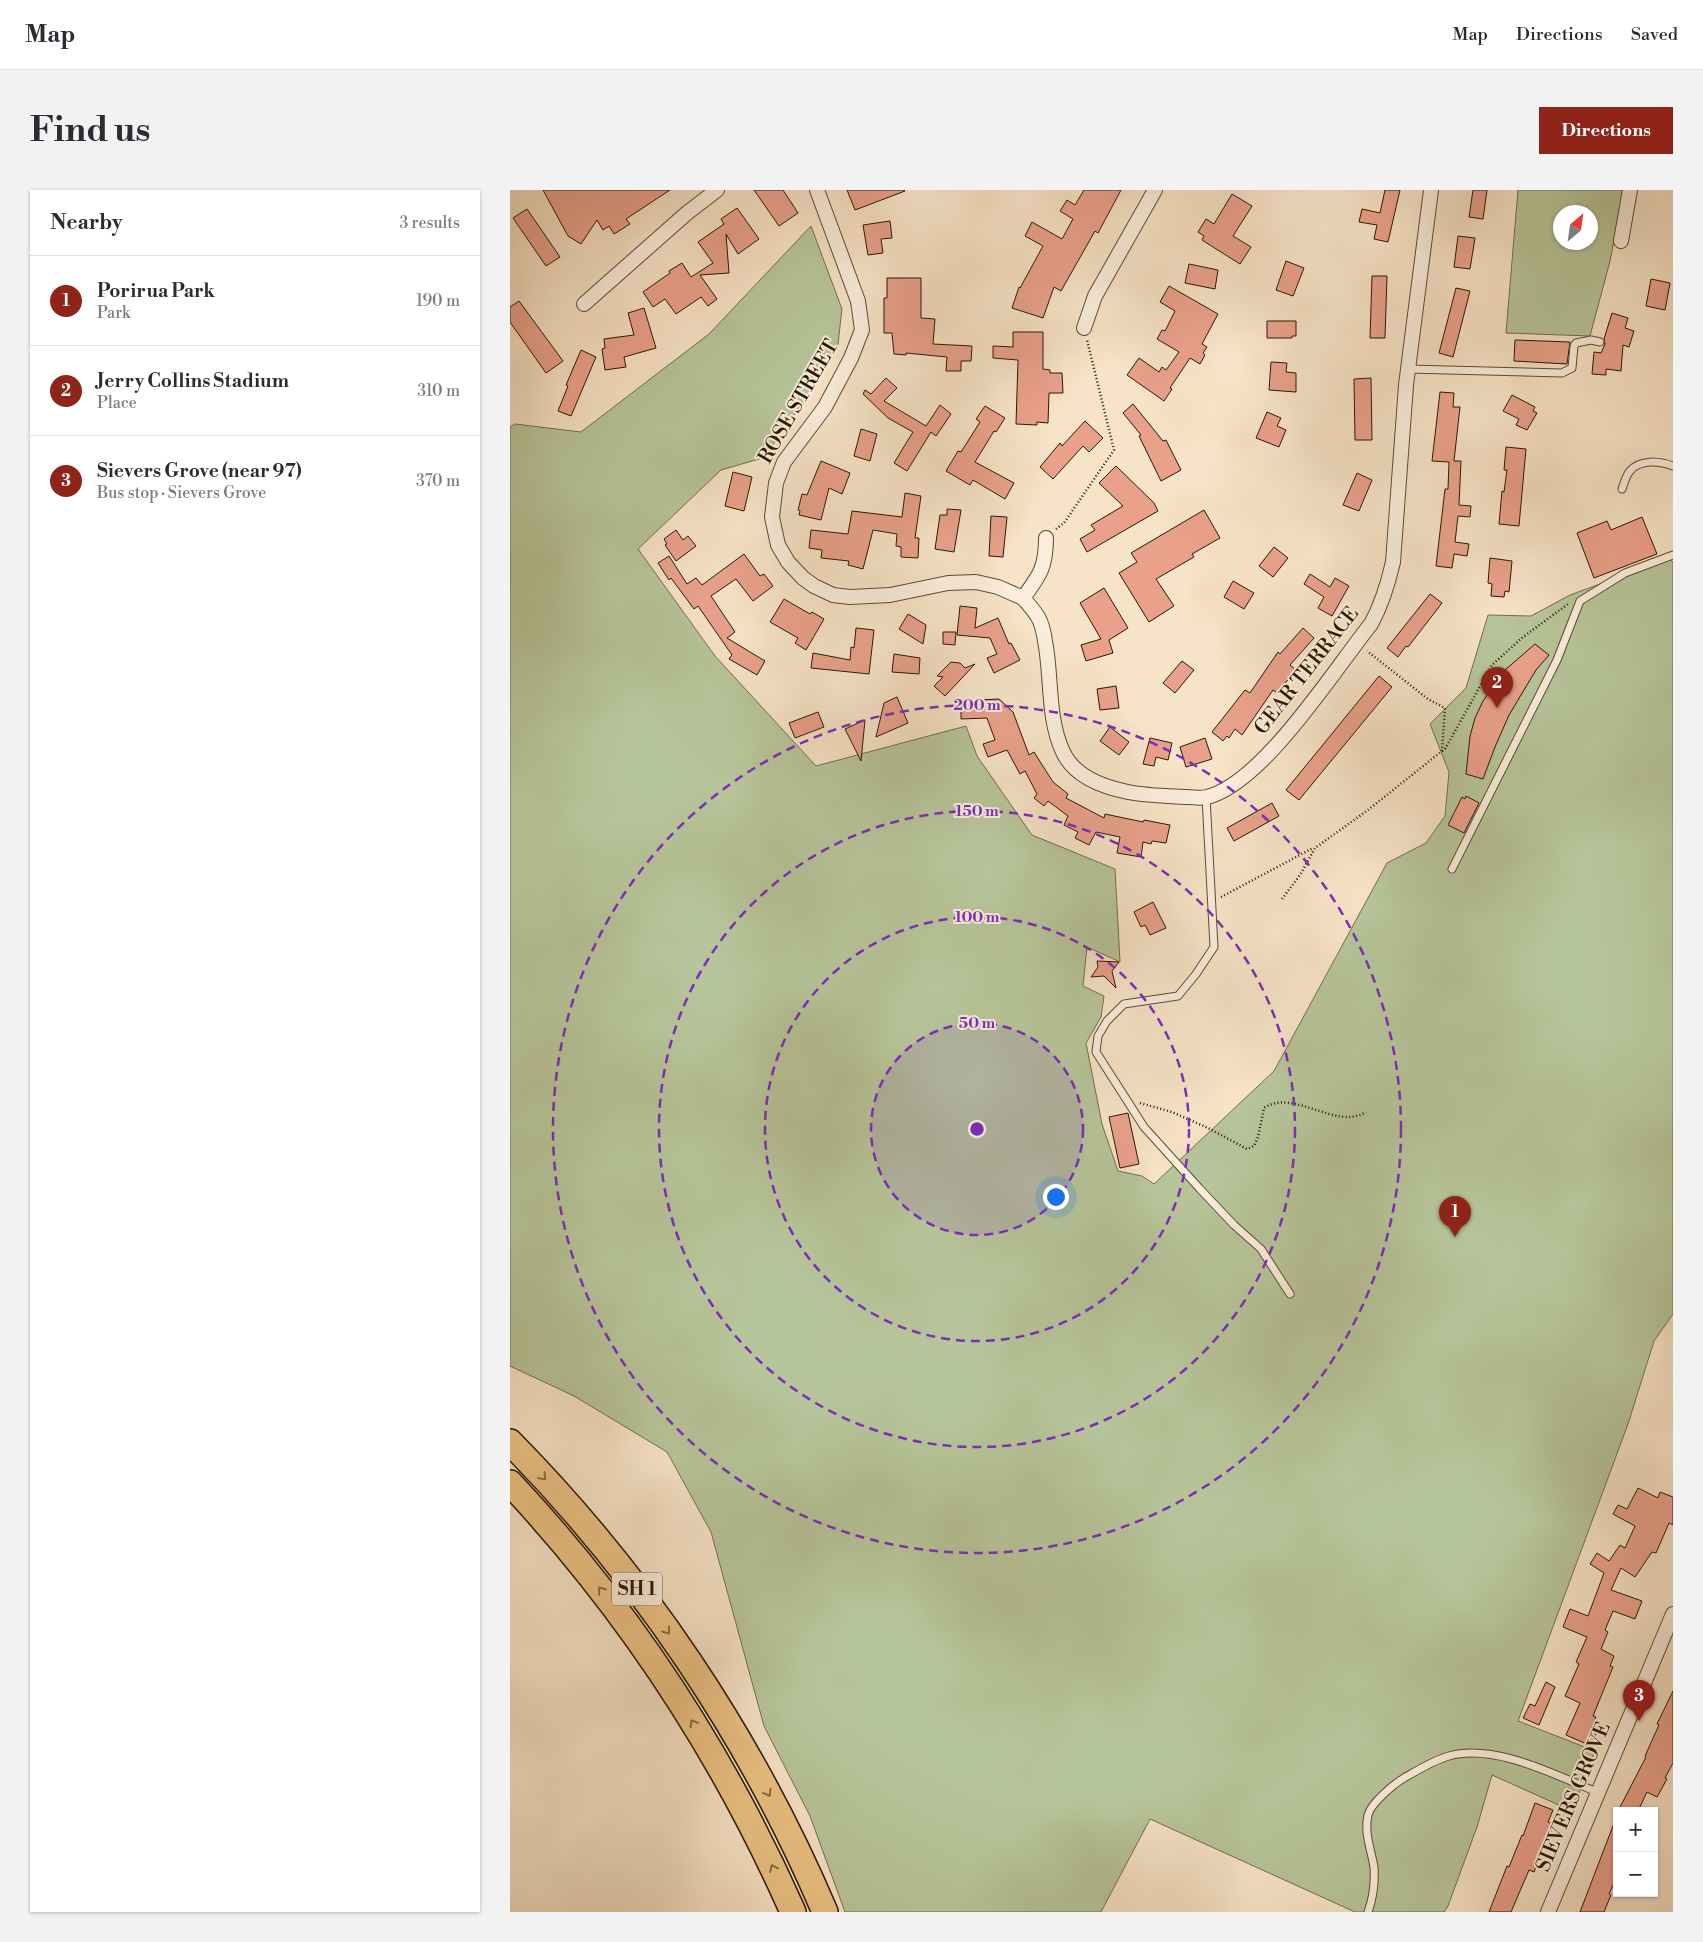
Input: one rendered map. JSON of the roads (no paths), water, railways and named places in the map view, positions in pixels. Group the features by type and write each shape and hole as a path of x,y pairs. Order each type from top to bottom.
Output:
{"highway":[{"name":"SH 1","path":"510,1442 534,1466 634,1585 686,1658 718,1706 781,1816 825,1912"},
{"name":"SH 1","path":"510,1483 597,1584 666,1680 732,1789 766,1853 793,1912"}],"street":[{"path":"584,304 687,213 717,190"},
{"name":"ROSE STREET","path":"817,190 858,301 862,330 851,358 825,406 784,462 776,483 772,517 781,551 788,562 803,578 814,586 833,595 850,597 890,595 948,583 976,582 998,587 1023,598"},
{"path":"1084,328 1095,296 1155,190"},
{"name":"GEAR TERRACE","path":"1023,598 1039,619 1044,634 1048,652 1056,733 1071,766 1088,778 1115,790 1152,796 1206,798 1233,784 1287,735 1371,624 1387,586 1393,562 1408,369 1430,190"},
{"path":"1621,241 1630,190"},
{"path":"1023,598 1040,575 1046,555 1046,538"},
{"name":"SIEVERS GROVE","path":"1548,1912 1673,1614"}],"lane":[{"path":"1408,369 1562,373 1572,368 1574,346 1576,343 1590,340 1600,342"},
{"path":"1622,489 1630,471 1644,462 1665,463 1673,466"},
{"path":"1452,869 1557,660 1580,601 1625,572 1673,555"},
{"path":"1206,798 1214,948 1178,996 1124,1004 1107,1021 1098,1036 1096,1052 1144,1127 1166,1154 1234,1225 1261,1249 1290,1294"},
{"path":"1368,1912 1372,1901 1374,1880 1374,1866 1366,1830 1368,1813 1378,1799 1400,1780 1436,1761 1449,1756 1484,1753 1525,1764 1597,1792"}],"place":[{"name":"Jerry Collins Stadium","path":"1497,708"},
{"name":"Porirua Park","path":"1455,1237"},
{"name":"Sievers Grove (near 97)","path":"1639,1721"}]}
